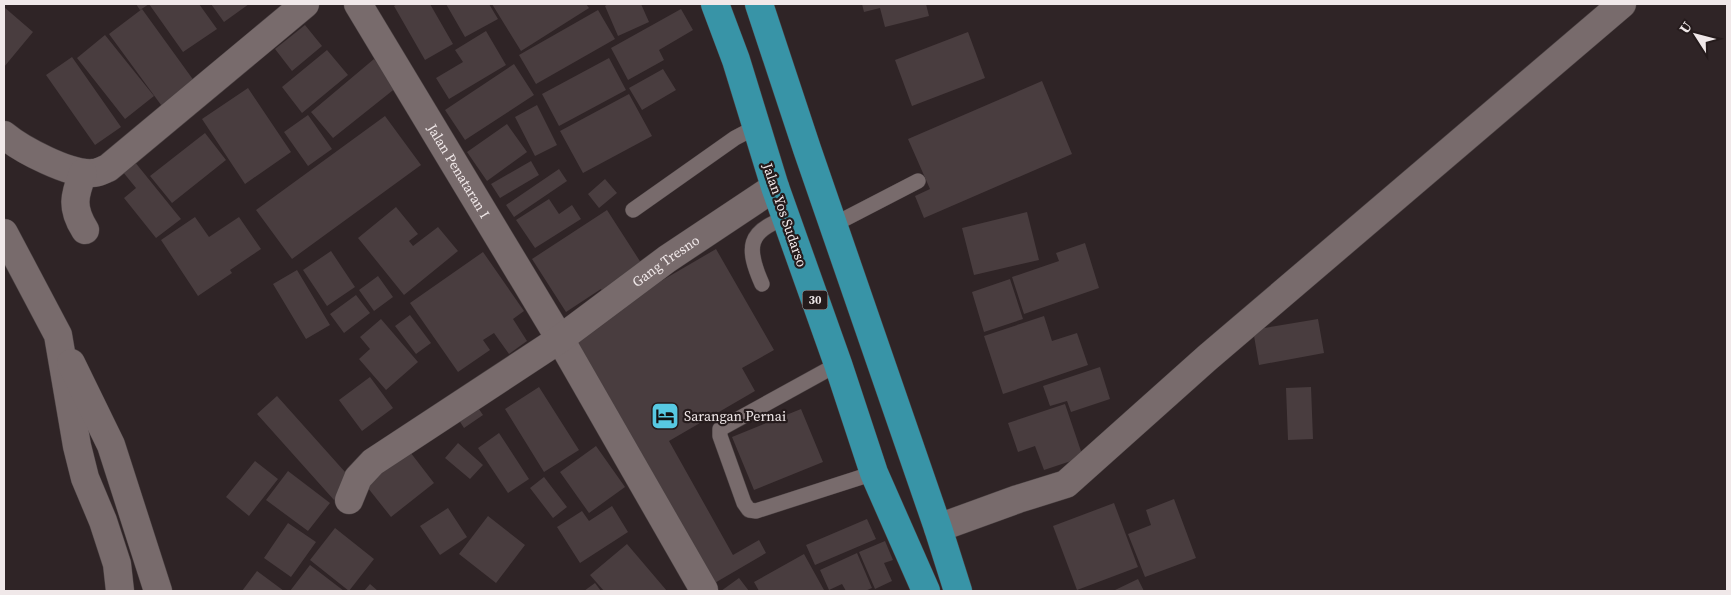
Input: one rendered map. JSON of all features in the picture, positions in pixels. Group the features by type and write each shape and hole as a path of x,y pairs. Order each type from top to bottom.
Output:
{"highway":[{"name":"Jalan Yos Sudarso","path":"715,4 736,60 775,188 838,364 874,473 926,591"},
{"path":"759,4 958,591"},
{"path":"874,473 914,458"}],"street":[{"path":"4,135 32,154 82,173 95,174 108,168 305,4"},
{"name":"Jalan Penataran I","path":"358,4 560,339 704,590"},
{"path":"938,528 1066,484 1207,358 1622,4"},
{"path":"82,173 74,201 85,230"},
{"name":"Gang Tresno","path":"349,500 358,478 374,462 560,339 667,260 775,188"},
{"path":"4,233 58,335 111,444 158,591"},
{"path":"58,335 77,446 85,478 103,521 117,564 120,591"}],"lane":[{"path":"633,210 735,138 756,127"},
{"path":"833,225 918,181"},
{"path":"762,284 751,254 754,238 769,224 786,218"},
{"path":"838,364 720,429 720,436 744,503 749,510 756,511 874,473"}],"building":[{"path":"136,4 149,4 140,10"},
{"path":"149,4 199,4 217,29 183,52"},
{"path":"211,4 249,4 224,22"},
{"path":"397,4 430,4 453,44 425,60 394,6"},
{"path":"446,4 489,4 498,19 465,37"},
{"path":"492,4 586,4 589,8 521,51"},
{"path":"608,4 641,4 649,22 618,36 605,6"},
{"path":"862,4 926,4 929,16 885,27 880,8 864,12"},
{"path":"4,7 33,32 4,67"},
{"path":"142,9 197,85 164,109 109,34"},
{"path":"681,9 693,30 659,50 664,60 628,80 611,48"},
{"path":"598,10 615,39 536,84 519,55"},
{"path":"305,25 322,46 292,71 275,49"},
{"path":"486,31 506,65 449,99 436,78 463,62 455,50"},
{"path":"968,32 985,78 912,106 895,60"},
{"path":"105,35 154,96 125,119 77,58"},
{"path":"327,50 348,75 302,113 282,87"},
{"path":"72,57 121,127 95,145 46,75"},
{"path":"609,58 626,90 559,126 542,94"},
{"path":"374,59 397,87 333,138 311,112"},
{"path":"514,64 534,95 465,140 445,110"},
{"path":"663,69 676,90 642,110 629,88"},
{"path":"1042,81 1072,154 924,218 915,196 930,189 908,139"},
{"path":"248,88 291,152 245,184 202,119"},
{"path":"629,94 652,136 583,173 560,131"},
{"path":"537,105 557,145 535,156 515,117"},
{"path":"308,115 332,149 308,166 284,132"},
{"path":"385,116 421,165 292,259 256,210"},
{"path":"507,124 527,152 487,181 467,152"},
{"path":"205,133 226,160 172,203 150,176"},
{"path":"130,156 181,219 156,238 124,198 136,188 118,166"},
{"path":"531,161 539,175 500,198 491,184"},
{"path":"559,169 567,181 514,217 506,205"},
{"path":"605,179 617,193 599,208 588,194"},
{"path":"549,199 559,214 572,205 581,219 535,248 516,220"},
{"path":"396,207 418,234 409,241 413,246 438,227 458,251 404,295 358,238"},
{"path":"607,210 645,269 605,295 601,289 566,312 532,259"},
{"path":"1027,212 1039,260 974,275 962,228"},
{"path":"195,217 209,237 239,217 261,249 230,270 232,273 198,296 161,240"},
{"path":"1085,243 1099,288 1024,314 1012,277 1059,261 1056,253"},
{"name":"Sarangan Pernai","path":"716,249 774,350 742,368 755,391 669,441 733,555 759,540 766,553 713,584 570,334"},
{"path":"331,251 355,287 327,306 303,270"},
{"path":"483,252 524,311 513,319 527,341 509,354 494,333 483,340 490,350 458,372 410,303"},
{"path":"297,270 330,325 306,339 273,284"},
{"path":"378,276 393,297 374,311 359,290"},
{"path":"1010,279 1023,319 984,332 972,292"},
{"path":"356,295 370,313 344,333 330,314"},
{"path":"410,315 431,343 416,354 395,326"},
{"path":"1044,316 1052,341 1077,333 1088,365 1003,394 984,336"},
{"path":"381,319 418,362 386,390 359,359 370,349 360,337"},
{"path":"1318,319 1324,353 1259,365 1253,330"},
{"path":"1100,367 1110,399 1071,412 1067,401 1050,406 1043,386"},
{"path":"370,377 393,408 362,431 339,400"},
{"path":"539,387 579,450 544,472 505,409"},
{"path":"1311,387 1313,439 1288,440 1286,388"},
{"path":"277,396 354,482 334,500 257,414"},
{"path":"474,402 483,415 464,428 455,414"},
{"path":"1065,404 1083,457 1044,470 1035,446 1018,452 1008,423"},
{"path":"801,409 823,462 754,490 732,437"},
{"path":"499,433 529,479 508,493 478,448"},
{"path":"458,443 483,465 470,479 445,458"},
{"path":"596,446 625,487 589,513 560,472"},
{"path":"407,448 434,483 391,517 364,483"},
{"path":"255,461 278,479 249,516 226,497"},
{"path":"288,471 330,503 308,531 266,500"},
{"path":"544,477 567,507 553,518 530,488"},
{"path":"1174,499 1196,558 1145,577 1128,534 1151,525 1146,510"},
{"path":"1114,503 1138,567 1077,590 1053,526"},
{"path":"612,506 628,532 580,563 557,527 582,511 589,521"},
{"path":"448,508 467,537 440,555 420,526"},
{"path":"488,516 525,545 496,583 459,554"},
{"path":"867,519 876,539 815,565 806,545"},
{"path":"288,523 316,542 291,577 264,558"},
{"path":"335,528 374,559 349,591 310,560"},
{"path":"885,541 893,560 884,563 892,581 875,589 859,552"},
{"path":"627,544 667,591 604,591 590,575"},
{"path":"857,553 872,588 865,591 846,591 842,584 829,590 820,570"},
{"path":"804,554 824,590 759,591 754,582"},
{"path":"310,565 344,591 290,591"},
{"path":"257,571 284,591 242,591"},
{"path":"739,578 749,591 721,591"},
{"path":"1138,579 1144,591 1113,591"},
{"path":"595,583 601,591 584,591"},
{"path":"370,584 378,591 364,591"}],"place":[{"name":"Sarangan Pernai","path":"665,416"}]}
